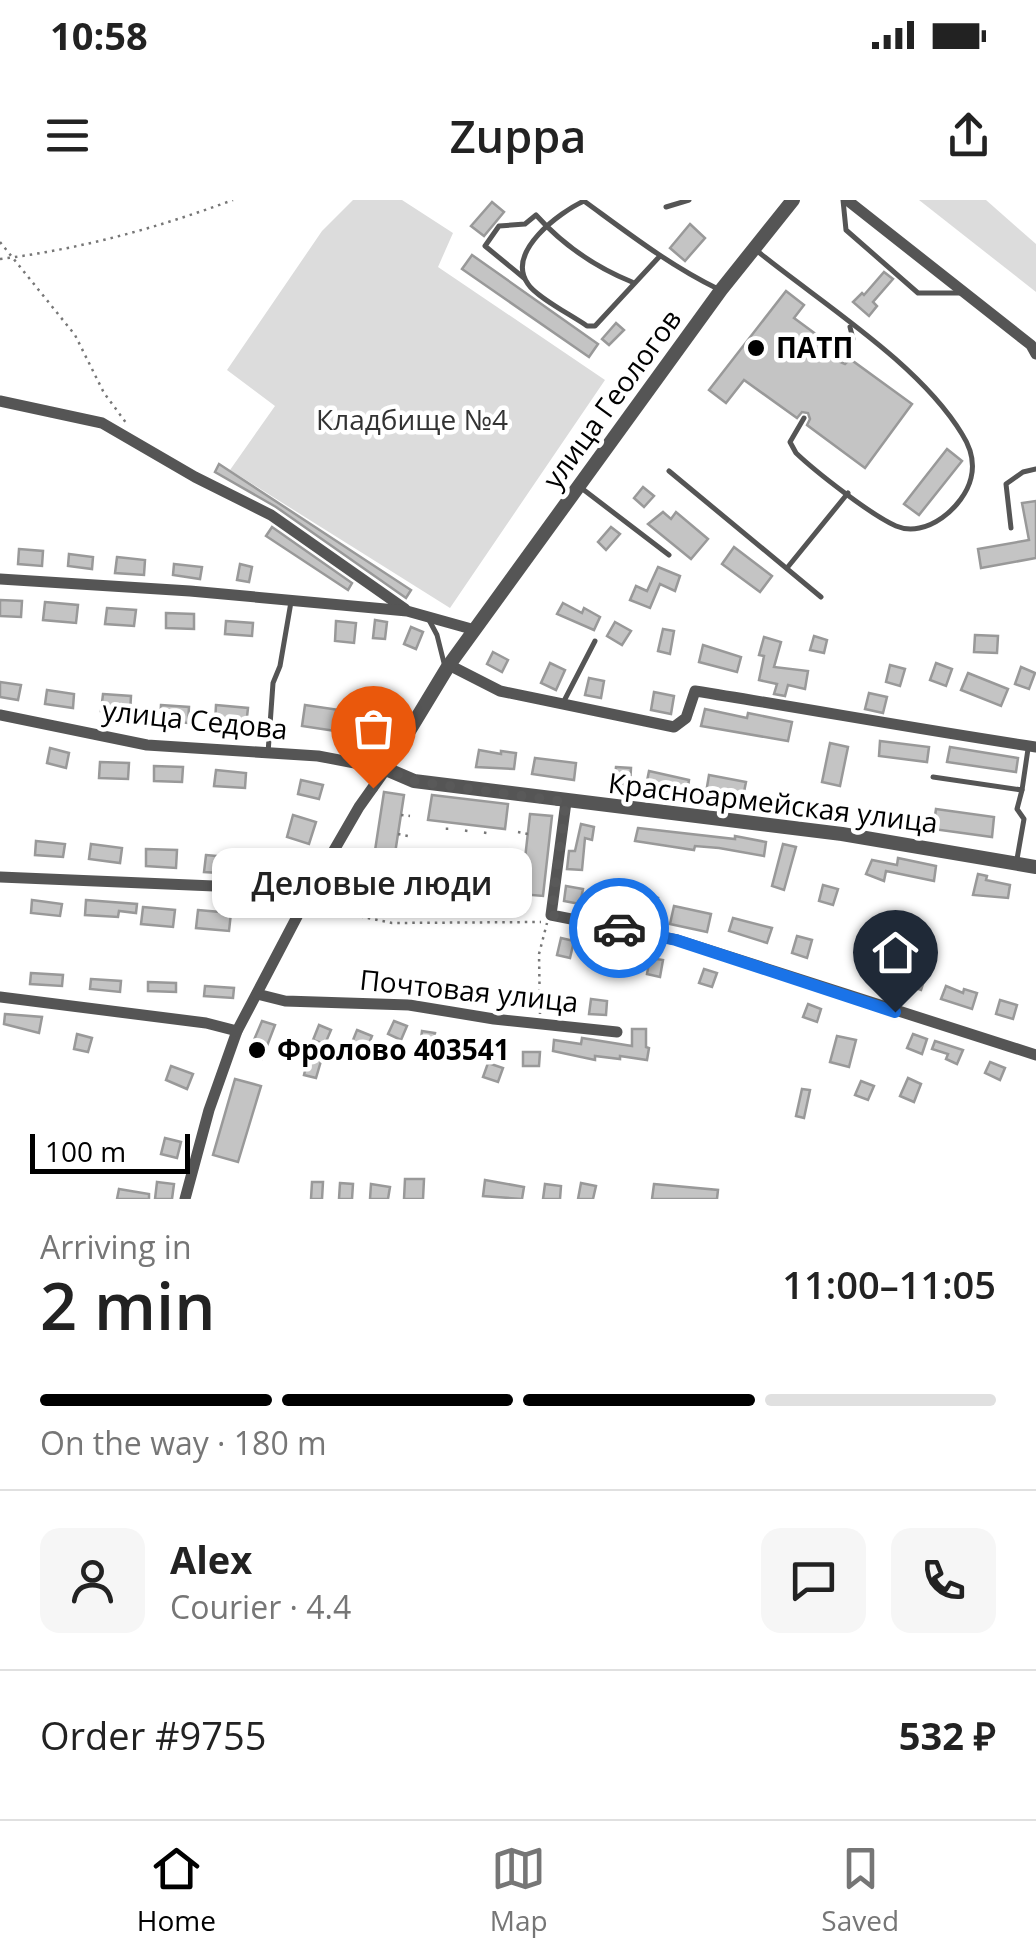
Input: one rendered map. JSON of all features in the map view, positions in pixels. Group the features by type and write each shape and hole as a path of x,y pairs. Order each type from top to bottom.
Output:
{"street":[{"name":"улица Геологов","path":"386,769 447,667 721,290 794,200"},
{"path":"844,201 1034,349"},
{"path":"0,402 102,422 194,477 270,515 407,611"},
{"path":"0,579 407,611 475,630"},
{"path":"447,667 500,691 674,727 686,718 695,691 1032,747"},
{"name":"улица Седова","path":"0,715 146,745 318,756 386,769"},
{"path":"186,1199 209,1110 237,1031 311,890 386,769"},
{"name":"Красноармейская улица","path":"386,769 414,781 842,834 1036,867"},
{"path":"566,802 549,918 676,940 1036,1055"},
{"path":"0,876 311,890"},
{"name":"Почтовая улица","path":"258,994 285,1001 409,1004 617,1032"},
{"path":"0,996 206,1023 237,1031"}],"lane":[{"path":"660,257 594,326 587,326 528,285 524,256 532,239 568,208 584,200 660,257 721,290"},
{"path":"666,207 688,200"},
{"path":"844,201 846,230 918,293 966,294"},
{"path":"526,280 484,246 499,226 525,224 536,215 578,254 632,282"},
{"path":"754,248 927,391 964,436 974,459 971,481 938,522 920,530 898,527 796,454 790,442 804,418"},
{"path":"844,358 854,336 846,321"},
{"path":"1012,528 1006,484 1023,472 1036,469"},
{"path":"669,471 821,597"},
{"path":"579,486 669,554"},
{"path":"786,569 848,493"},
{"path":"268,753 273,683 280,666 292,599"},
{"path":"426,615 447,667"},
{"path":"563,704 595,642"},
{"path":"1016,864 1024,819 1017,809 1032,747"},
{"path":"934,777 1022,790"}],"path":[{"path":"0,259 94,244 175,222 233,200"},
{"path":"0,242 75,335 104,393 132,430 135,443"},
{"path":"401,815 410,816"},
{"path":"447,830 448,822"},
{"path":"466,825 466,832"},
{"path":"485,834 486,827"},
{"path":"518,832 528,834"},
{"path":"398,834 408,836"},
{"path":"515,852 526,854"},
{"path":"395,854 406,856"},
{"path":"512,872 523,874"},
{"path":"311,890 349,914 392,923 549,918 539,954 540,1014 545,1024"}],"green space":[{"name":"Кладбище №4","path":"353,200 402,200 453,233 438,267 605,380 450,608 230,470 275,406 227,370 322,231"},
{"path":"919,200 986,200 1036,244 1036,292"}],"building":[{"path":"492,202 504,212 484,236 471,226"},
{"path":"690,224 705,238 685,261 670,248"},
{"path":"472,255 598,344 589,357 462,269"},
{"path":"884,272 893,279 873,302 877,306 869,316 853,302"},
{"path":"786,291 804,305 794,318 840,352 840,362 845,364 850,359 912,404 865,468 807,425 808,413 802,412 797,418 744,380 726,403 709,390"},
{"path":"616,323 624,330 609,345 602,339"},
{"path":"947,449 962,461 919,515 904,504"},
{"path":"219,464 411,590 406,598 276,507 215,472"},
{"path":"643,487 654,496 644,507 634,498"},
{"path":"1036,501 1036,558 981,568 978,549 1029,540 1022,503"},
{"path":"663,512 671,519 676,512 708,539 691,559 648,524"},
{"path":"272,527 352,583 348,590 266,536"},
{"path":"611,527 620,534 606,550 598,542"},
{"path":"734,547 772,576 760,592 722,564"},
{"path":"19,549 43,551 42,566 18,564"},
{"path":"69,554 93,557 92,569 68,566"},
{"path":"117,557 145,560 144,575 115,573"},
{"path":"174,564 202,567 200,579 173,575"},
{"path":"240,564 252,567 249,582 237,580"},
{"path":"658,567 680,576 675,591 660,584 650,608 630,600 636,586 647,591"},
{"path":"0,600 22,601 21,617 0,616"},
{"path":"45,602 78,605 76,623 43,620"},
{"path":"563,603 600,617 594,630 557,614"},
{"path":"107,608 136,610 134,626 105,624"},
{"path":"166,613 194,614 194,629 166,628"},
{"path":"375,620 387,622 385,639 373,638"},
{"path":"226,621 253,623 252,636 225,634"},
{"path":"336,621 356,623 354,643 335,641"},
{"path":"615,622 631,631 622,645 607,636"},
{"path":"411,627 423,632 416,649 404,644"},
{"path":"663,629 674,631 670,654 658,651"},
{"path":"975,635 998,636 997,653 974,652"},
{"path":"814,636 827,640 824,653 810,650"},
{"path":"764,637 781,642 774,667 808,671 805,689 788,685 785,696 774,694 777,684 759,680"},
{"path":"703,645 741,657 737,672 699,662"},
{"path":"493,652 508,660 502,672 487,664"},
{"path":"550,663 565,670 556,690 541,683"},
{"path":"936,663 952,669 946,686 930,680"},
{"path":"890,665 905,669 900,686 886,682"},
{"path":"1021,667 1035,673 1029,689 1015,684"},
{"path":"968,673 1008,689 1001,706 961,690"},
{"path":"589,678 604,681 601,698 585,695"},
{"path":"0,682 21,685 18,700 0,697"},
{"path":"47,690 74,694 73,708 45,704"},
{"path":"654,692 674,696 671,714 651,710"},
{"path":"869,693 887,697 883,713 865,709"},
{"path":"103,694 131,696 130,713 101,711"},
{"path":"161,705 189,707 188,723 160,721"},
{"path":"216,705 248,708 246,726 215,723"},
{"path":"305,705 353,712 349,733 302,726"},
{"path":"705,709 792,722 788,741 701,726"},
{"path":"880,741 929,747 927,762 879,756"},
{"path":"830,743 848,747 840,786 822,782"},
{"path":"950,747 1018,758 1016,772 947,762"},
{"path":"50,748 69,753 66,768 47,763"},
{"path":"479,750 516,753 514,769 476,767"},
{"path":"535,758 576,763 574,780 532,774"},
{"path":"100,762 129,763 128,779 99,778"},
{"path":"154,766 183,767 182,782 154,781"},
{"path":"616,767 631,768 630,785 614,784"},
{"path":"216,770 246,773 245,788 214,786"},
{"path":"649,771 689,780 687,794 646,786"},
{"path":"709,775 746,782 743,797 706,793"},
{"path":"301,780 323,785 319,799 298,794"},
{"path":"384,792 404,795 392,873 372,870"},
{"path":"432,795 508,804 505,829 428,820"},
{"path":"936,809 994,817 992,837 933,829"},
{"path":"530,814 552,816 543,896 521,894"},
{"path":"293,815 316,822 309,844 287,837"},
{"path":"581,824 594,827 592,840 585,838 582,870 567,869 569,851 575,851"},
{"path":"638,828 766,842 764,856 635,841"},
{"path":"36,841 65,844 63,857 35,855"},
{"path":"91,844 122,848 120,863 89,859"},
{"path":"783,844 796,847 784,890 772,886"},
{"path":"146,849 177,850 176,868 146,866"},
{"path":"266,850 285,851 284,876 266,875"},
{"path":"206,855 237,858 236,874 204,872"},
{"path":"898,858 936,866 934,881 886,871 884,881 866,874 872,860 897,865"},
{"path":"978,874 987,876 986,880 1010,885 1008,898 973,895"},
{"path":"823,885 838,889 833,905 819,901"},
{"path":"566,886 583,889 580,904 564,901"},
{"path":"621,893 642,899 643,894 658,898 654,916 616,909"},
{"path":"32,900 62,904 60,916 31,913"},
{"path":"86,900 137,904 136,913 119,911 118,917 85,915"},
{"path":"674,906 711,914 707,932 670,924"},
{"path":"143,907 175,910 173,927 141,924"},
{"path":"198,910 231,913 229,931 196,928"},
{"path":"733,918 772,928 767,943 729,931"},
{"path":"797,936 812,940 807,958 792,953"},
{"path":"561,938 574,941 570,958 557,955"},
{"path":"606,948 621,952 618,965 603,961"},
{"path":"650,958 663,960 660,977 647,974"},
{"path":"704,969 717,973 712,987 699,983"},
{"path":"914,971 926,975 921,990 909,986"},
{"path":"31,973 63,975 62,986 30,984"},
{"path":"91,979 121,981 120,992 90,989"},
{"path":"148,982 176,983 176,992 148,991"},
{"path":"205,986 234,988 233,998 204,996"},
{"path":"946,986 963,993 964,989 977,993 972,1009 941,999"},
{"path":"591,999 607,1001 606,1015 589,1014"},
{"path":"1000,1000 1017,1005 1013,1019 996,1014"},
{"path":"808,1004 821,1009 817,1022 803,1017"},
{"path":"5,1014 42,1017 39,1033 4,1024"},
{"path":"262,1021 275,1025 262,1059 248,1054"},
{"path":"394,1021 407,1026 401,1040 388,1034"},
{"path":"319,1025 331,1030 325,1044 313,1040"},
{"path":"632,1029 646,1029 647,1060 595,1056 595,1060 553,1051 554,1040 581,1044 582,1038 632,1046"},
{"path":"357,1030 372,1036 366,1051 351,1045"},
{"path":"422,1031 435,1033 432,1049 420,1047"},
{"path":"77,1034 92,1038 88,1052 74,1049"},
{"path":"913,1034 927,1039 922,1054 907,1048"},
{"path":"837,1036 856,1040 849,1067 830,1062"},
{"path":"935,1041 963,1050 957,1064 946,1059 948,1054 932,1049"},
{"path":"523,1052 540,1052 539,1066 523,1066"},
{"path":"308,1058 321,1061 316,1078 304,1075"},
{"path":"990,1062 1005,1068 1000,1080 985,1073"},
{"path":"488,1063 503,1068 498,1082 483,1077"},
{"path":"171,1066 193,1074 187,1089 166,1080"},
{"path":"908,1078 921,1084 914,1102 900,1096"},
{"path":"235,1079 261,1086 238,1162 213,1155"},
{"path":"861,1081 874,1086 868,1100 855,1095"},
{"path":"802,1089 810,1090 804,1118 796,1116"},
{"path":"165,1138 181,1142 177,1158 161,1154"},
{"path":"405,1179 424,1179 423,1199 404,1199"},
{"path":"485,1180 524,1187 522,1199 483,1196"},
{"path":"157,1182 174,1184 172,1199 155,1199"},
{"path":"312,1182 323,1182 322,1199 311,1199"},
{"path":"340,1183 353,1184 352,1199 339,1199"},
{"path":"581,1183 596,1186 593,1199 578,1199"},
{"path":"371,1184 390,1187 388,1199 370,1199"},
{"path":"545,1184 561,1186 560,1199 543,1199"},
{"path":"654,1184 718,1190 717,1199 652,1199"},
{"path":"119,1189 149,1194 149,1199 117,1199"}],"way so far":[{"path":"373,788 386,769 414,781 566,802 551,915 619,928"}],"place":[{"name":"ПАТП","path":"756,348"},
{"name":"Деловые люди","path":"373,788"},
{"name":"Фролово 403541","path":"257,1050"}],"route":[{"path":"619,928 676,940 895,1012"}]}
